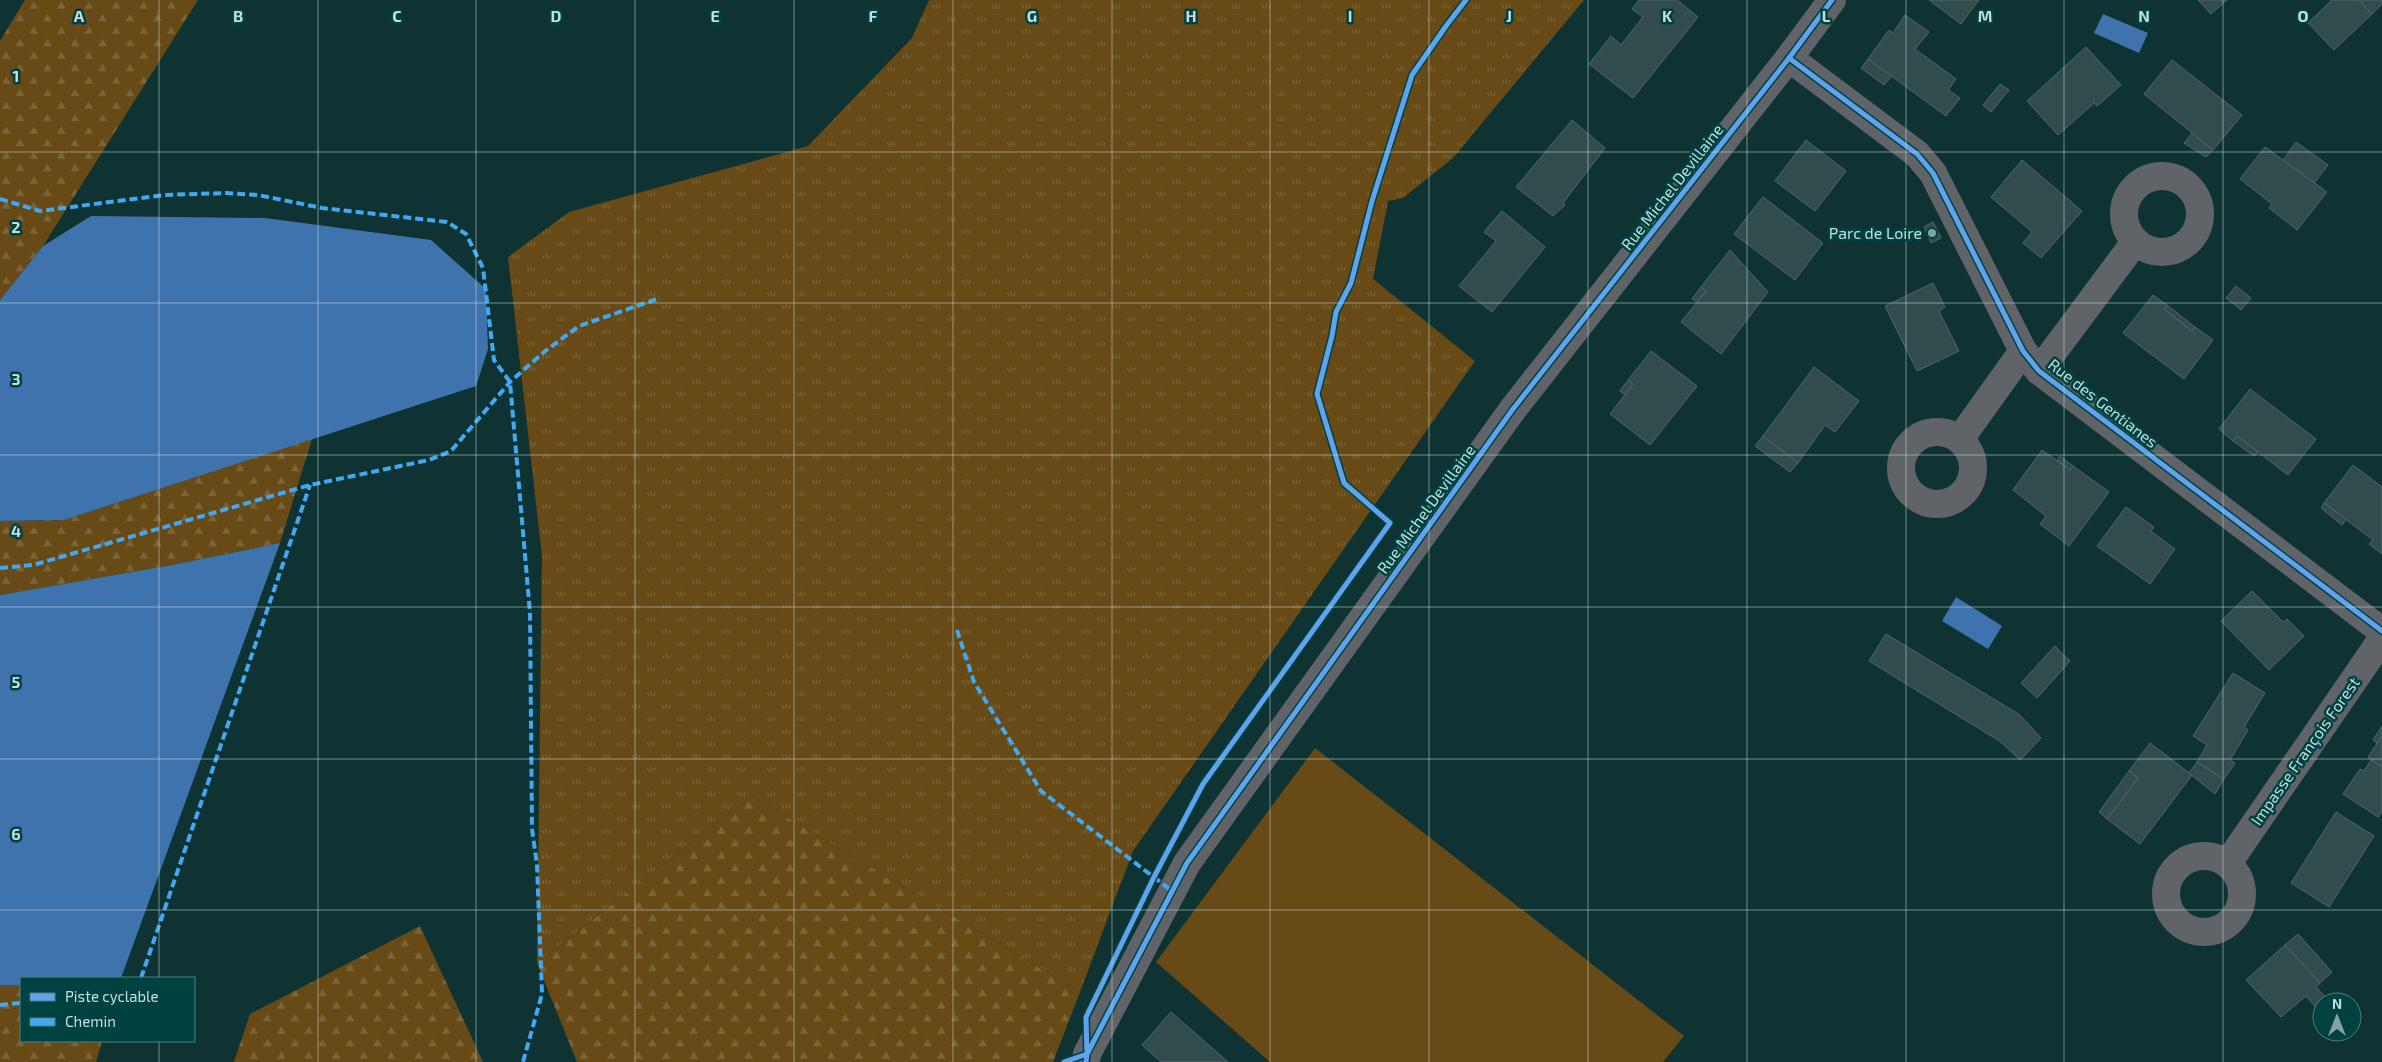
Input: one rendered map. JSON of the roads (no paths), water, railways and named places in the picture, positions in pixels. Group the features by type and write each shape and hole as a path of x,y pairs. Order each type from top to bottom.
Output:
{"street":[{"name":"Rue Michel Devillaine","path":"1086,1062 1087,1054 1187,863 1513,409 1789,58 1832,0"},
{"name":"Rue des Gentianes","path":"1789,58 1917,154 1933,173 2031,361 2382,631"},
{"path":"1960,440 2135,242"},
{"name":"Impasse François Forest","path":"2228,863 2382,640"}],"water":[{"path":"2103,14 2148,33 2139,53 2094,33"},
{"path":"91,216 265,218 431,240 486,289 488,349 476,386 64,520 0,521 0,300 43,246"},
{"path":"280,543 121,977 20,977 20,985 0,985 0,595 172,565"},
{"path":"1956,597 2002,626 1988,649 1942,621"}],"place":[{"name":"Parc de Loire","path":"1932,233"}]}
